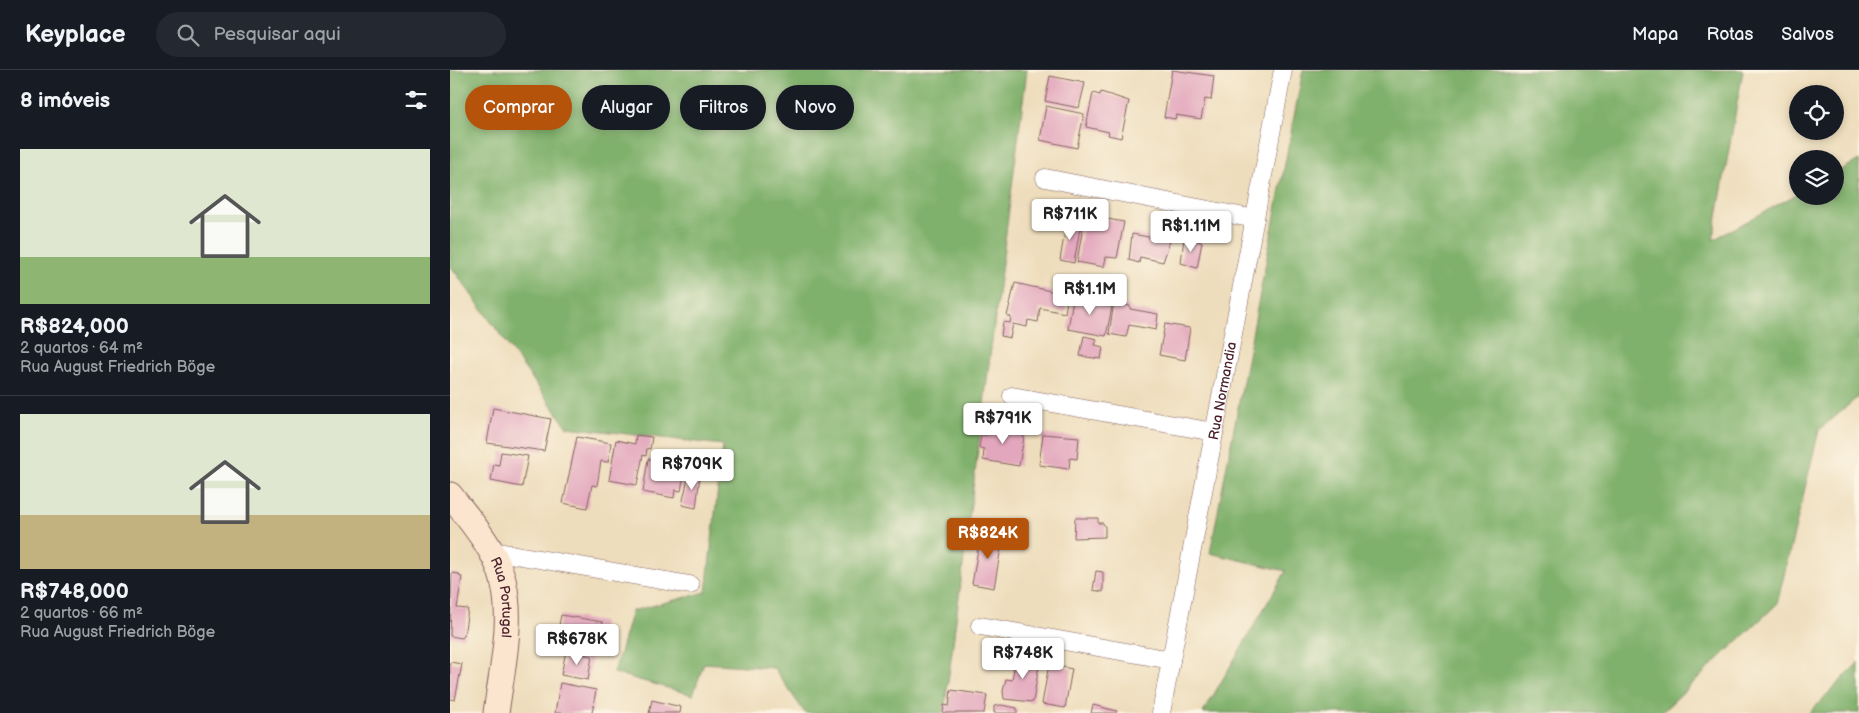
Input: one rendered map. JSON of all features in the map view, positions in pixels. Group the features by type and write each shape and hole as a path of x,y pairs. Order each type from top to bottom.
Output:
{"street":[{"name":"Rua Normandia","path":"1161,713 1283,70"},
{"path":"1045,178 1255,219"},
{"path":"1012,396 1214,432"},
{"name":"Rua Portugal","path":"450,495 492,551 503,577 508,609 496,713"},
{"path":"492,551 690,585"},
{"path":"980,626 1171,660"}],"green space":[{"path":"450,70 1027,70 944,713 805,713 774,668 704,663 693,695 614,673 632,611 706,592 723,445 567,427 450,265"},
{"path":"1303,70 1743,70 1713,240 1789,198 1789,205 1844,205 1844,168 1859,160 1859,396 1819,430 1777,604 1661,713 1203,713 1286,571 1210,553"},
{"path":"1859,662 1859,713 1809,713"}],"building":[{"path":"1172,70 1214,76 1211,100 1205,99 1201,119 1176,115 1175,119 1164,117"},
{"path":"1050,76 1085,83 1079,108 1045,101"},
{"path":"1101,92 1129,101 1121,138 1108,135 1109,132 1086,127 1093,93 1100,95"},
{"path":"1046,106 1084,114 1077,148 1040,140"},
{"path":"1085,215 1124,222 1117,258 1106,257 1104,267 1077,262"},
{"path":"1067,219 1081,222 1074,263 1060,260"},
{"path":"1132,234 1170,241 1163,262 1140,257 1139,263 1129,260"},
{"path":"1184,238 1202,242 1197,268 1181,263"},
{"path":"1015,283 1068,295 1065,313 1040,308 1038,322 1028,320 1027,327 1013,324 1010,338 1001,336 1003,322 1010,323 1011,317 1007,316"},
{"path":"1089,298 1109,302 1108,306 1112,307 1106,336 1068,329 1073,299 1088,301"},
{"path":"1114,303 1130,306 1130,309 1158,314 1156,330 1129,325 1126,337 1109,334"},
{"path":"1165,324 1190,328 1185,360 1159,355"},
{"path":"1084,336 1097,339 1095,345 1103,347 1101,359 1080,356"},
{"path":"493,408 551,419 544,451 487,443"},
{"path":"989,424 1025,431 1019,466 983,460 984,449 979,448 981,435 987,435"},
{"path":"1043,434 1079,437 1077,459 1070,458 1069,469 1039,465"},
{"path":"636,435 652,437 650,449 647,448 646,456 643,455 637,485 609,480 616,440 635,444"},
{"path":"577,437 611,443 608,462 601,461 597,486 592,485 587,508 563,503"},
{"path":"501,452 528,456 522,487 491,481 494,464 499,465"},
{"path":"655,455 680,459 679,462 686,463 681,491 675,490 674,498 643,492 648,459 654,460"},
{"path":"689,473 700,476 696,508 682,505"},
{"path":"1075,518 1098,518 1098,523 1103,523 1105,527 1105,537 1074,538"},
{"path":"981,532 1003,536 994,588 972,584"},
{"path":"1096,571 1103,572 1103,592 1093,590"},
{"path":"452,573 459,574 462,577 457,608 468,609 464,636 462,638 450,636"},
{"path":"561,615 603,622 600,639 558,631"},
{"path":"566,651 592,656 588,680 561,675"},
{"path":"1016,656 1040,659 1033,702 1004,699 1003,691 1006,679 1012,680"},
{"path":"450,662 462,664 455,700 450,699"},
{"path":"1049,664 1072,669 1065,708 1042,704"},
{"path":"560,683 596,690 592,713 555,713"},
{"path":"951,690 987,695 984,713 943,713 944,705 949,706"},
{"path":"652,700 681,707 680,713 649,713"},
{"path":"1001,705 1017,708 1017,713 994,713 994,706"},
{"path":"1093,705 1117,711 1116,713 1091,713"}]}
